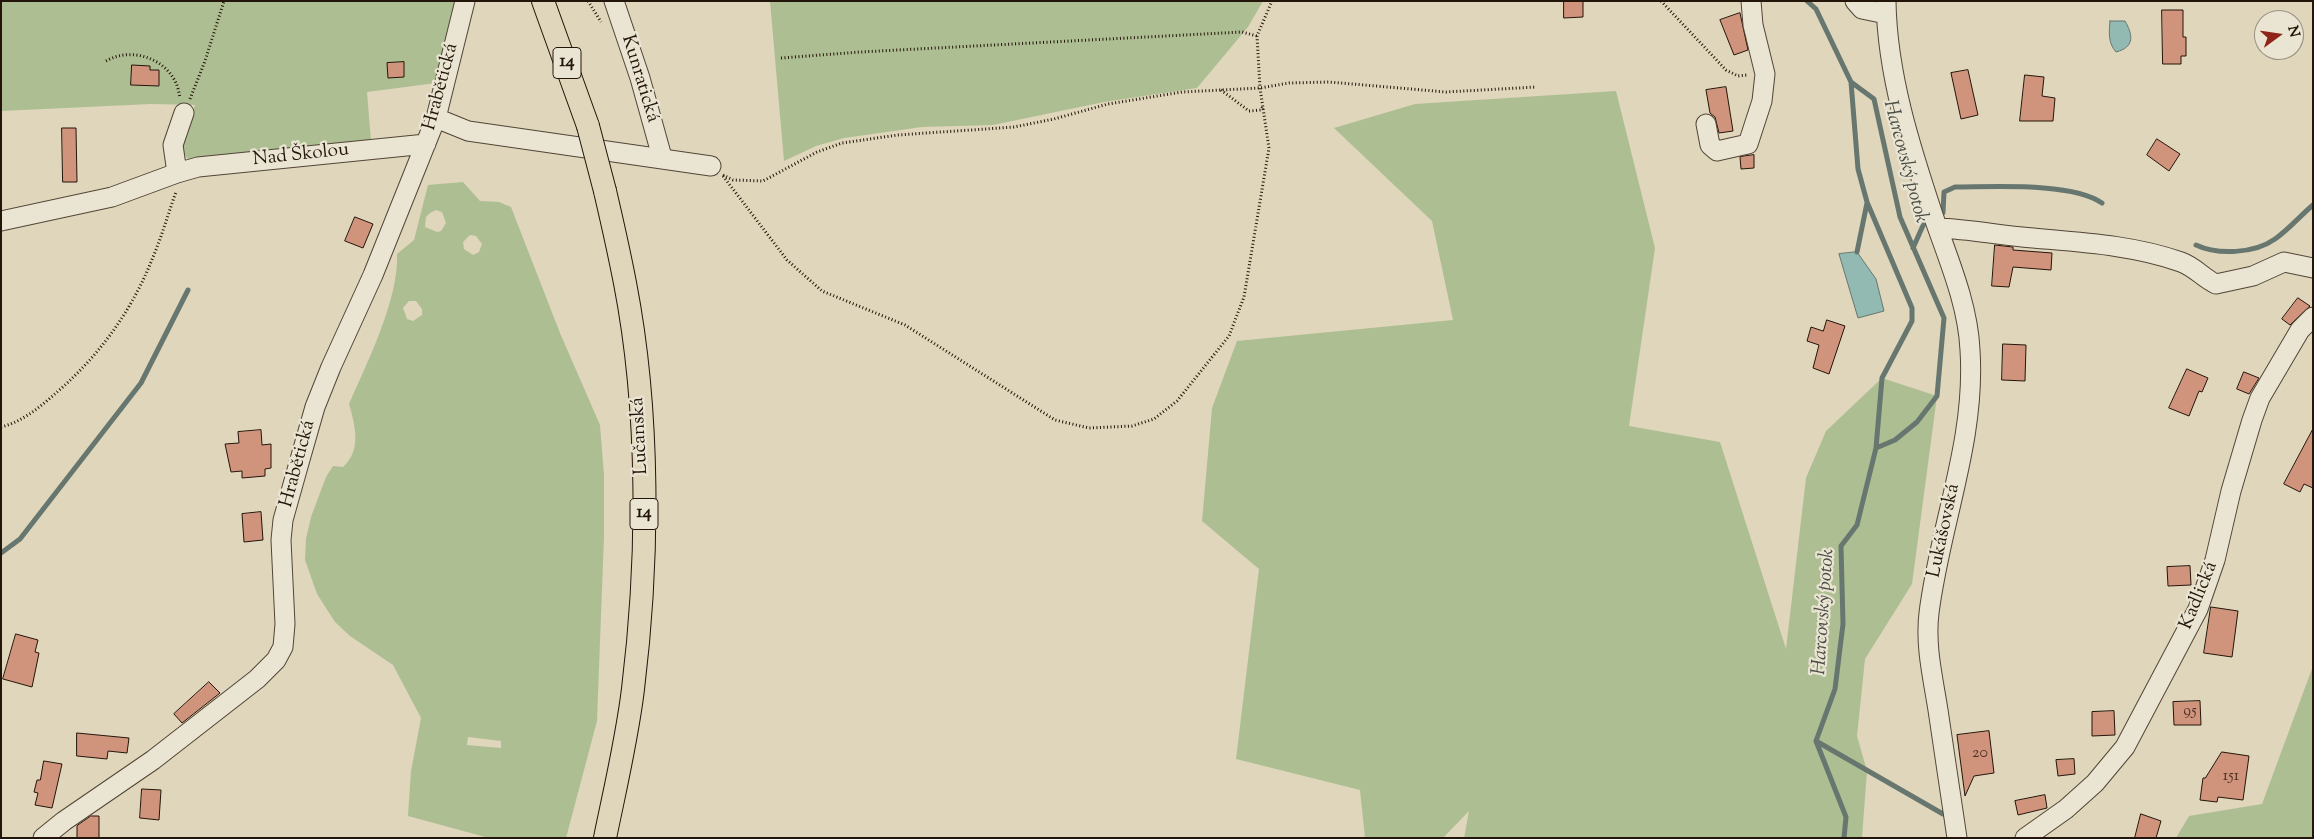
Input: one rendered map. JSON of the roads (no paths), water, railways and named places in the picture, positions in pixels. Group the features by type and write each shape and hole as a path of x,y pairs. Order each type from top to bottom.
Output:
{"main road":[{"name":"Lučanská","path":"543,1 588,126 605,190 625,284 636,370 644,498 644,568 633,691 605,838"}],"street":[{"name":"Hrabětická","path":"44,838 64,821 153,760 257,679 276,660 283,647 285,624 282,562 283,520 315,407 373,275 436,118 465,1"},
{"name":"Kunratická","path":"614,1 640,78 662,157"},
{"path":"1706,124 1710,145 1717,151 1748,144 1762,101 1765,74 1753,25 1751,1"},
{"path":"1855,1 1862,9 1886,8"},
{"name":"Lukášovská","path":"1886,8 1900,105 1960,292 1970,349 1968,424 1936,572 1927,635 1957,838"},
{"path":"181,172 172,145 184,113"},
{"path":"436,118 468,131 662,157 711,166"},
{"name":"Nad Školou","path":"1,221 112,196 181,172 289,156 426,144"},
{"path":"1938,228 1976,230 2020,237 2082,241 2125,249 2190,265 2216,284 2253,276 2284,262 2313,268"},
{"name":"Kadlická","path":"2025,838 2066,809 2096,783 2125,747 2198,609 2215,560 2234,483 2260,398 2300,330 2313,317"}],"water":[{"path":"2110,21 2125,21 2131,36 2127,47 2116,52 2110,41"},
{"path":"1857,252 1876,279 1884,311 1858,318 1839,254"}],"waterway":[{"name":"Harcovský potok","path":"1807,1 1816,9 1851,82 1874,99 1900,217 1944,318 1937,396 1917,422 1895,440 1876,448 1857,525 1841,546 1843,624 1835,689 1816,741 1846,817 1844,838"},
{"path":"1851,82 1858,169 1867,202 1912,308 1912,321 1882,378 1876,448"},
{"path":"1943,213 1944,192 1955,187 2032,187 2052,189 2089,196 2102,203"},
{"path":"1857,252 1867,203"},
{"path":"2196,245 2225,251 2257,248 2275,239 2313,205"},
{"path":"1913,248 1925,221"},
{"path":"1,553 20,539 141,383 188,290"},
{"path":"1816,741 1943,814"}]}
